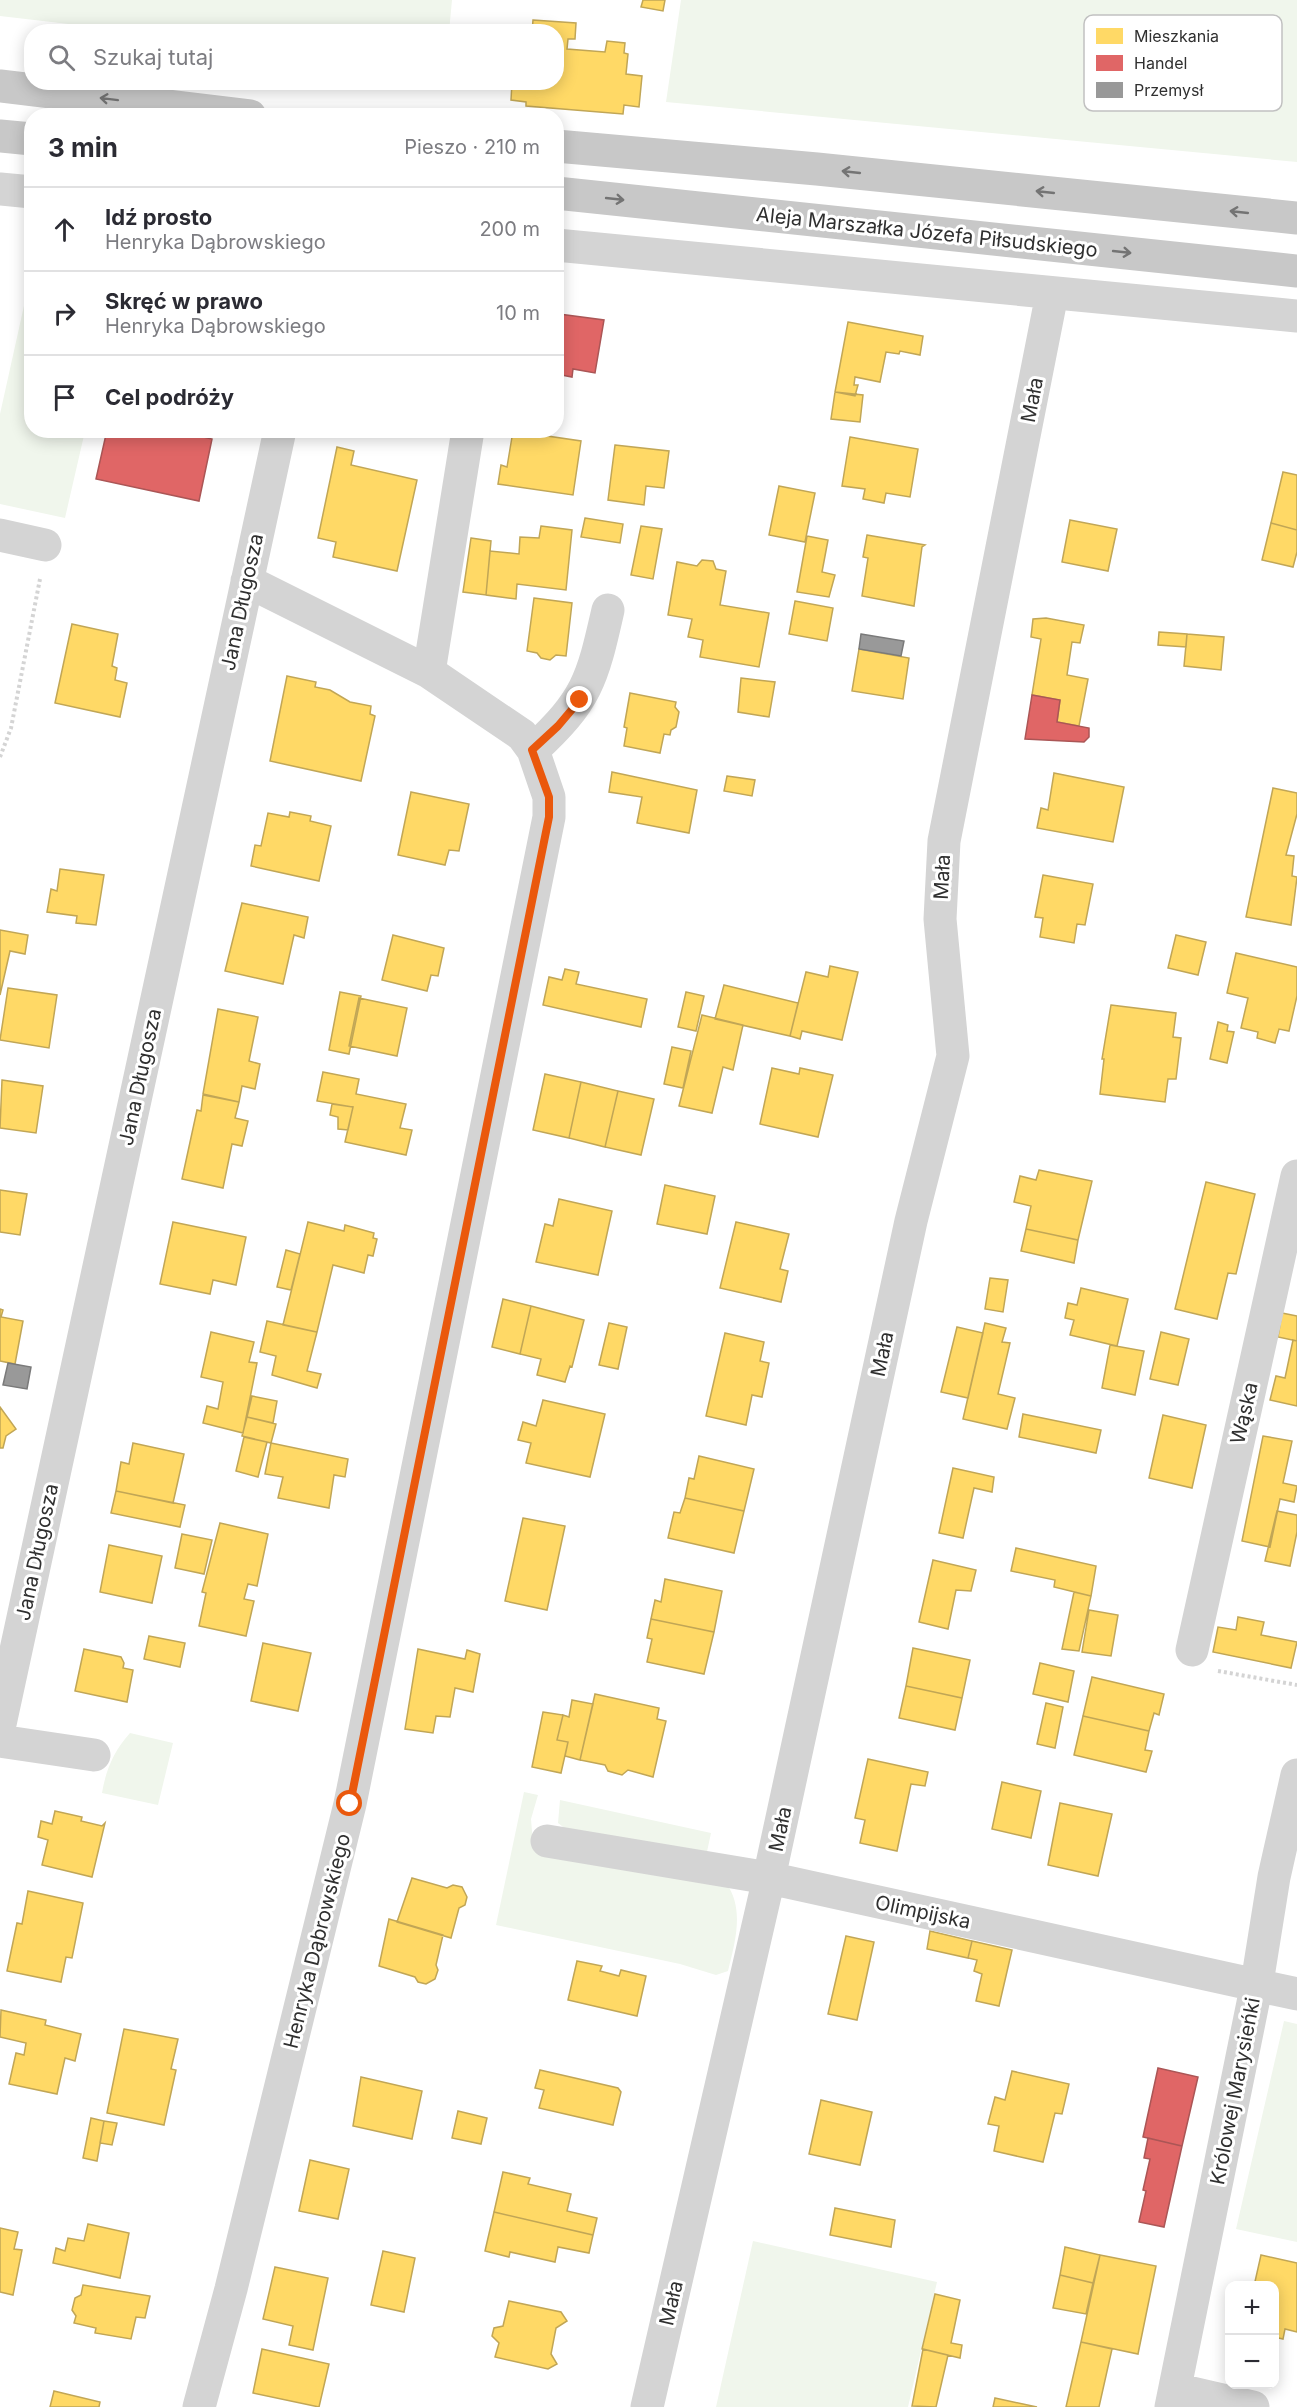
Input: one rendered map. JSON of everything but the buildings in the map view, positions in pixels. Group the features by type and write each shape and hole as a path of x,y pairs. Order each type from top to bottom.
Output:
{"main road":[{"path":"0,86 24,89"},
{"path":"33,90 183,108"},
{"path":"0,136 24,138"},
{"path":"564,147 817,169 1297,218"},
{"name":"Aleja Marszałka Józefa Piłsudskiego","path":"564,194 1297,271"}],"street":[{"path":"0,189 24,191"},
{"path":"564,247 1297,316"},
{"name":"Mała","path":"647,2407 769,1878 910,1221 953,1056 940,919 944,841 1052,294"},
{"name":"Jana Długosza","path":"0,1724 277,438"},
{"path":"429,672 467,438"},
{"path":"0,535 45,545"},
{"path":"247,581 429,672 522,735 532,750 558,726 580,700 594,672 608,610"},
{"name":"Henryka Dąbrowskiego","path":"199,2407 231,2289 350,1804 549,817 549,797 532,750"},
{"name":"Wąska","path":"1192,1650 1297,1176"},
{"path":"0,1741 94,1755"},
{"name":"Królowej Marysieńki","path":"1173,2398 1257,1983 1274,1877 1297,1775"},
{"name":"Olimpijska","path":"547,1841 769,1878 1257,1983 1297,1994"},
{"path":"1173,2398 1253,2407"}],"path":[{"path":"0,757 11,728 45,545"},
{"path":"1192,1650 1191,1662 1196,1668 1297,1685"}],"shaded area":[{"path":"0,0 452,0 450,24 68,24 0,16"},
{"path":"681,0 1297,0 1297,162 666,102"},
{"path":"24,306 24,438 83,438 65,518 0,504 0,414"},
{"path":"130,1733 173,1743 158,1805 102,1793 112,1761"},
{"path":"524,1792 538,1795 531,1819 533,1844 726,1883 732,1893 737,1915 728,1971 716,1975 680,1964 496,1925"},
{"path":"560,1800 711,1833 705,1861 567,1830 558,1823"},
{"path":"1284,2021 1297,2024 1297,2242 1236,2229"},
{"path":"753,2241 937,2282 908,2407 716,2407"}],"route":[{"path":"350,1804 549,817 549,797 532,750 558,726 580,700"}]}
